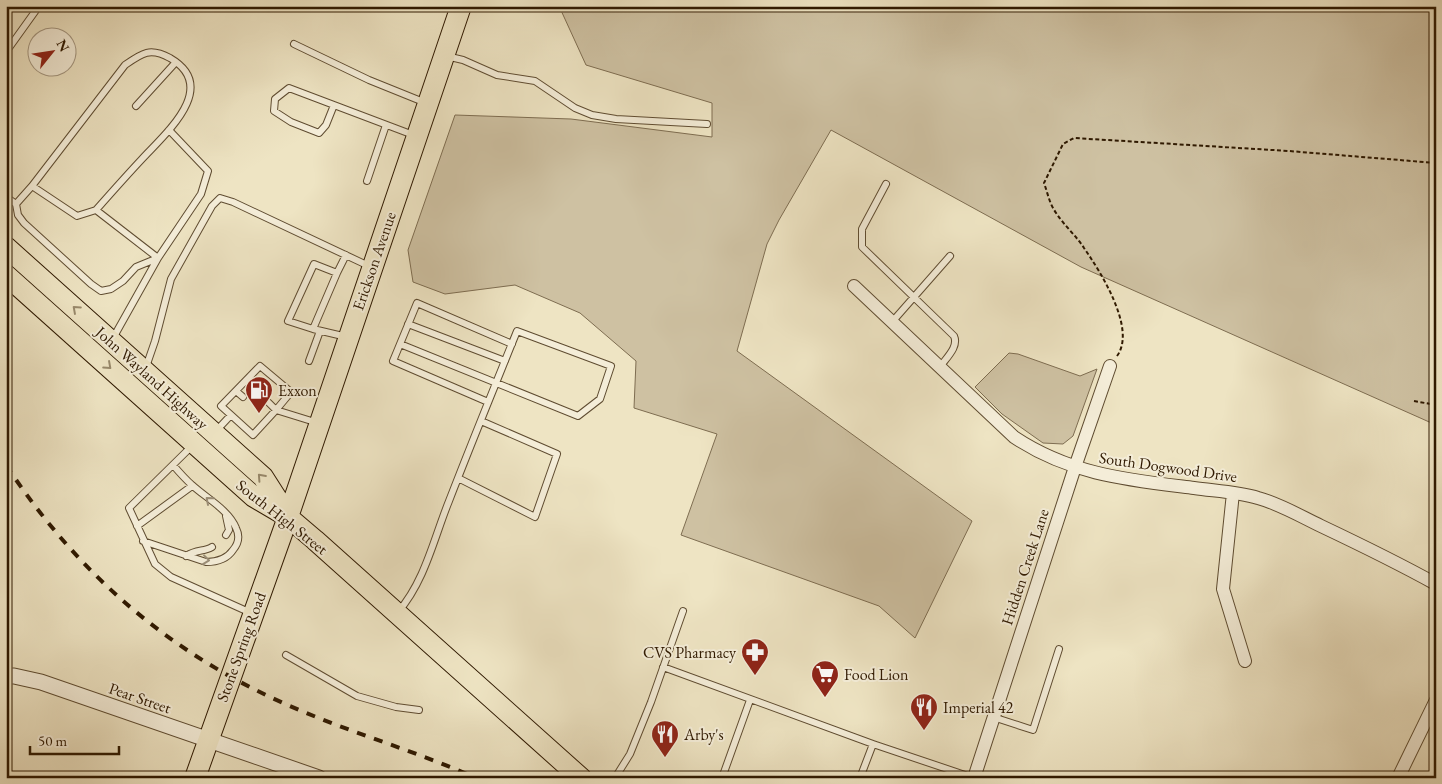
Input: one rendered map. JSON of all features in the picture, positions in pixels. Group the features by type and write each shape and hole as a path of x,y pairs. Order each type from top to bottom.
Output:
{"main road":[{"name":"Erickson Avenue","path":"288,517 461,6"},
{"name":"John Wayland Highway","path":"6,247 263,477 288,517"},
{"name":"South High Street","path":"6,275 254,497 288,517 581,778"},
{"name":"Stone Spring Road","path":"195,778 288,517"}],"street":[{"name":"South Dogwood Drive","path":"854,286 1014,437 1039,452 1075,468 1121,480 1233,492 1258,497 1392,560 1436,584"},
{"name":"Hidden Creek Lane","path":"974,778 1110,366"},
{"path":"1233,492 1223,589 1245,661"},
{"name":"Pear Street","path":"6,676 41,682 318,778"},
{"path":"1398,778 1436,700"}],"lane":[{"path":"6,52 39,6"},
{"path":"294,44 370,80 428,104"},
{"path":"16,204 125,65 143,53 159,52 176,62 190,78 191,93 183,115 96,210 78,216 32,186"},
{"path":"444,56 463,60 497,75 535,81 575,108 592,115 616,119 707,124"},
{"path":"136,106 176,62"},
{"path":"334,105 326,125 319,132 291,122 274,111 275,99 289,88 417,136"},
{"path":"366,181 386,125"},
{"path":"111,341 158,258 201,194 208,171 169,130"},
{"path":"886,184 862,228 862,244 871,256 948,329 956,340 954,348 939,368"},
{"path":"6,197 16,204 18,215 24,223 101,291 111,289 123,281 136,267 158,258"},
{"path":"145,371 155,341 170,279 212,206 220,198 233,202 372,267"},
{"path":"96,210 158,258"},
{"path":"313,330 346,255"},
{"path":"892,322 950,256"},
{"path":"337,272 314,264 288,321 313,330 348,337"},
{"path":"488,402 394,361 408,324 417,303 512,344"},
{"path":"408,324 505,361"},
{"path":"309,361 320,331"},
{"path":"397,613 409,598 418,581 488,402 496,383 512,344 517,331 612,366 600,399 578,416 496,383 400,344"},
{"path":"260,366 291,392 253,435 221,406 236,390 260,366"},
{"path":"246,381 253,387"},
{"path":"236,390 243,397"},
{"path":"269,403 276,410 320,423"},
{"path":"261,413 268,420"},
{"path":"214,433 231,415"},
{"path":"458,478 535,517 557,454 481,421"},
{"path":"195,444 129,508 155,564 171,576 253,614"},
{"path":"143,541 206,562 222,559 232,552 238,542 237,529 226,515 192,486 173,465"},
{"path":"137,526 192,486"},
{"path":"226,515 229,530 226,535"},
{"path":"186,556 195,550 208,550 212,547"},
{"path":"615,778 630,754 683,612"},
{"path":"994,717 1033,730 1059,649"},
{"path":"286,656 357,696 396,707 420,710"},
{"path":"663,667 873,744 974,778"},
{"path":"722,778 750,700"},
{"path":"860,778 873,744"}],"path":[{"path":"1110,366 1122,350 1122,320 1110,291 1083,246 1066,228 1052,208 1044,183 1063,144 1074,138 1289,151 1436,163"},
{"path":"1414,401 1436,406"}],"shaded area":[{"path":"559,6 1436,6 1436,425 1081,267 831,130 767,244 737,351 972,521 915,638 879,606 681,535 717,434 634,408 636,361 580,313 515,285 445,294 413,282 408,250 455,115 571,119 712,137 712,103 586,65"},
{"path":"1009,353 1018,354 1080,376 1097,369 1073,436 1063,444 1043,443 1002,414 975,387"}],"railway":[{"path":"6,465 34,505 96,575 130,607 166,636 205,662 246,685 290,706 476,778"}],"place":[{"name":"Exxon","path":"259,414"},
{"name":"CVS Pharmacy","path":"755,676"},
{"name":"Food Lion","path":"825,698"},
{"name":"Imperial 42","path":"924,731"},
{"name":"Arby's","path":"665,758"}]}
